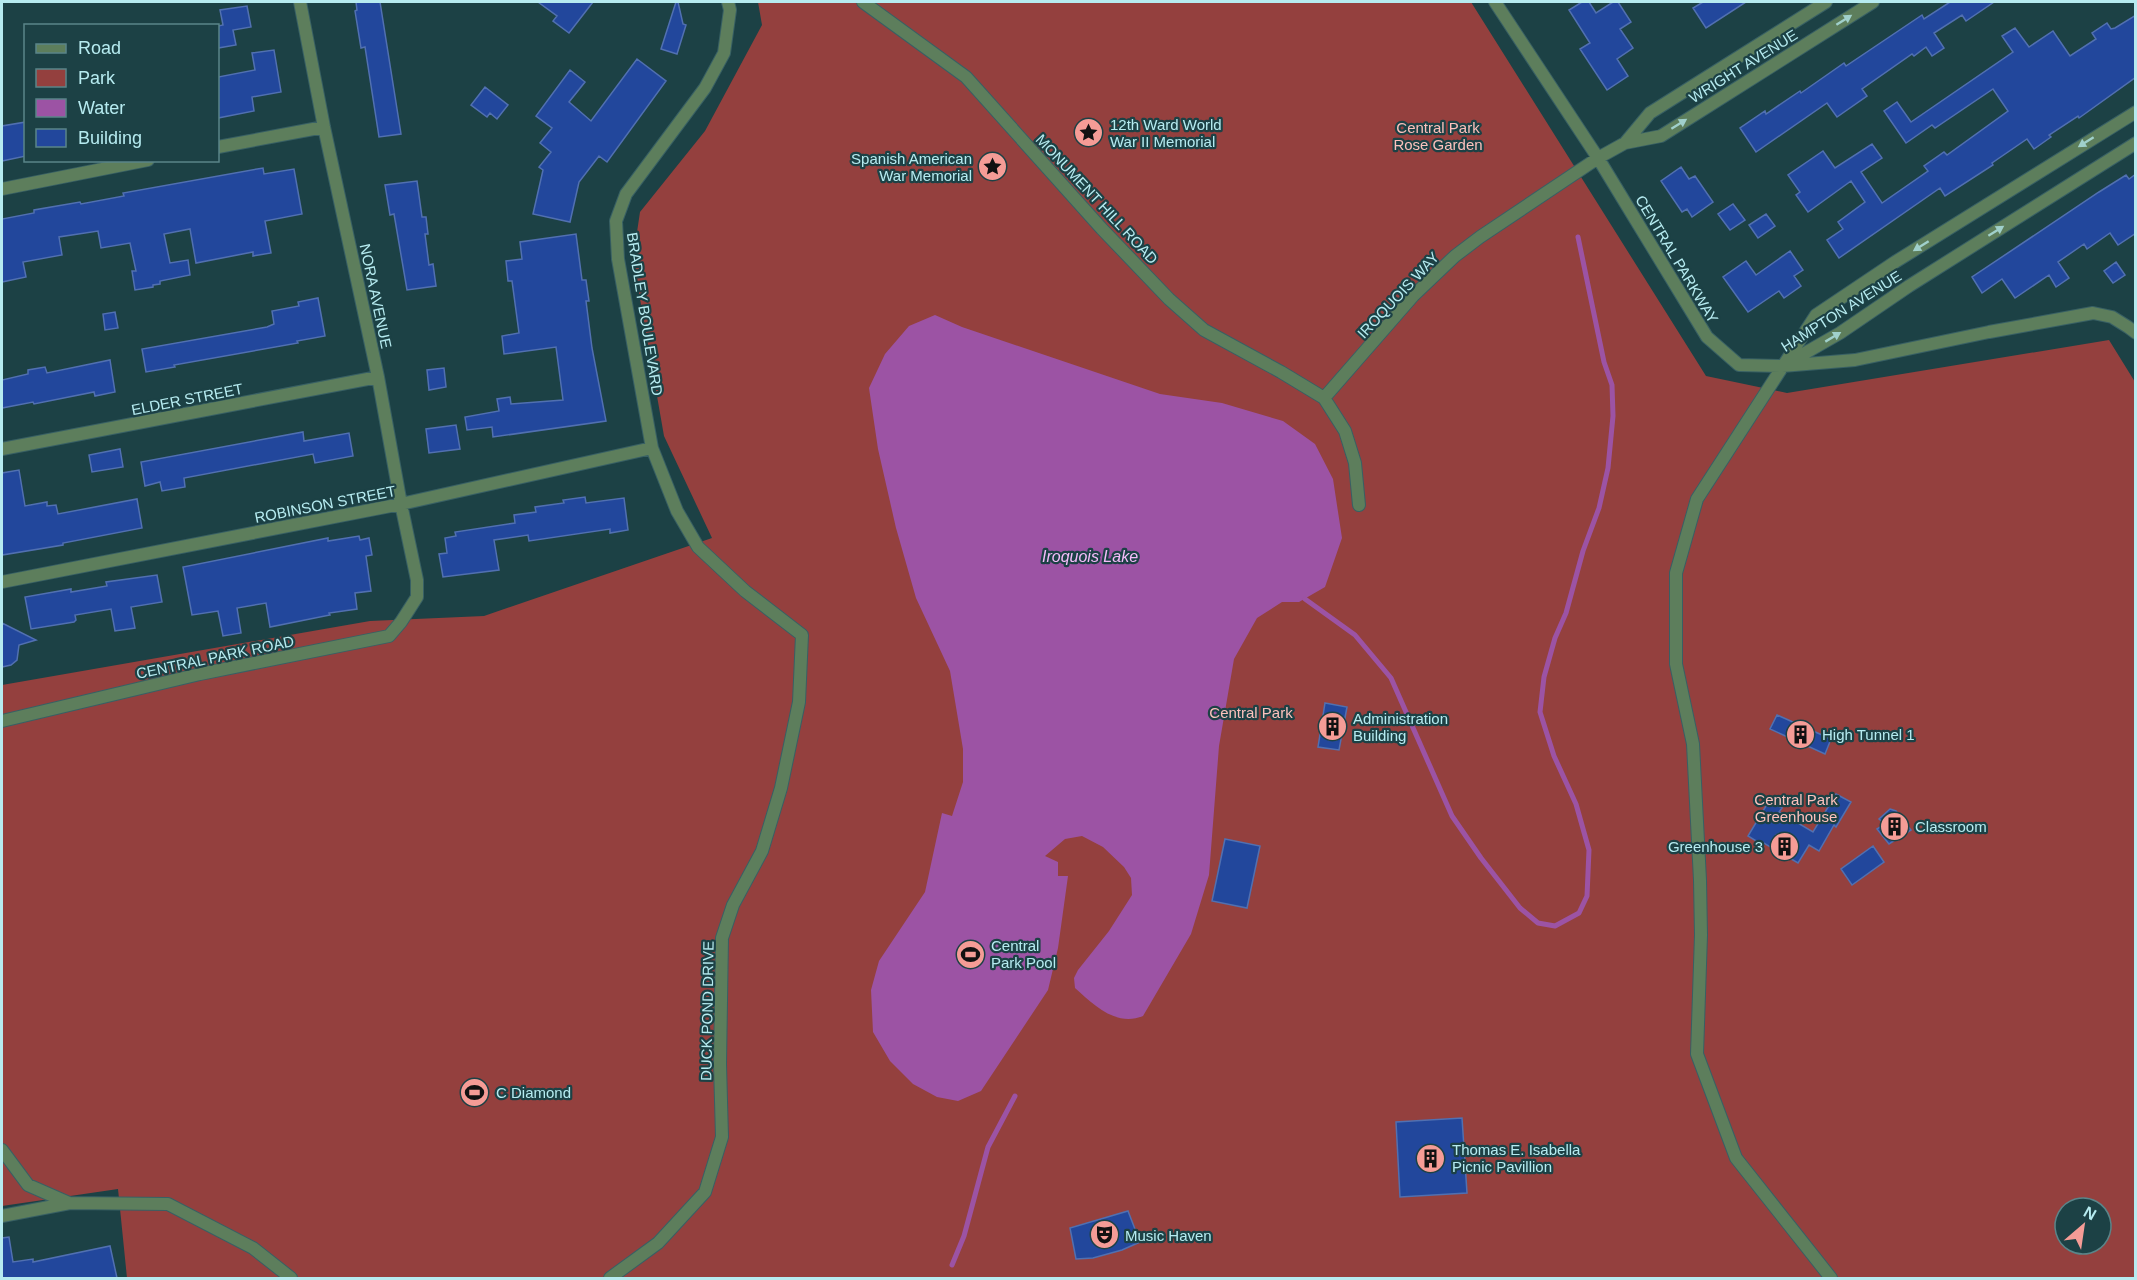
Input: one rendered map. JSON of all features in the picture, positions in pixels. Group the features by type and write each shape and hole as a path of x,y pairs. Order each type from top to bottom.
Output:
{"street":[{"name":"NORA AVENUE","path":"300,2 324,127 378,377 417,580 417,597"},
{"name":"BRADLEY BOULEVARD","path":"652,447 618,259 616,221 626,194 705,88 724,53 730,10 728,2"},
{"name":"MONUMENT HILL ROAD","path":"863,2 966,77 1102,229 1169,299 1204,330 1324,398"},
{"name":"CENTRAL PARKWAY","path":"1495,2 1598,158 1707,337 1739,365 1782,366 1855,360 2093,313 2112,317 2136,333"},
{"name":"WRIGHT AVENUE","path":"1625,143 1650,113 1826,2"},
{"name":"WRIGHT AVENUE","path":"1598,158 1625,143 1661,136 1873,2"},
{"name":"HAMPTON AVENUE","path":"1782,366 1816,315 1895,262 2136,111"},
{"path":"219,147 324,127"},
{"name":"HAMPTON AVENUE","path":"1782,366 1840,333 1909,286 2136,143"},
{"name":"IROQUOIS WAY","path":"1324,398 1413,296 1455,256 1598,158"},
{"path":"2,189 138,162"},
{"path":"1782,366 1697,499 1676,573 1676,664 1693,744 1701,935 1697,1054 1736,1158 1831,1278"},
{"name":"ELDER STREET","path":"2,449 378,377"},
{"path":"1324,398 1345,430 1355,464 1359,505"},
{"name":"ROBINSON STREET","path":"2,582 401,504 652,447"},
{"name":"DUCK POND DRIVE","path":"610,1278 658,1243 705,1192 722,1137 720,1064 722,938 733,905 762,851 781,788 799,702 802,635 745,591 698,547 677,511 652,447"},
{"name":"CENTRAL PARK ROAD","path":"2,721 200,674 389,636 417,597"},
{"path":"2,1150 28,1185 70,1203"},
{"path":"2,1216 70,1203 168,1204 253,1248 291,1278"}],"green space":[{"name":"Central Park","path":"758,2 1471,2 1706,376 1787,393 2109,340 2135,382 2135,1278 127,1278 118,1189 2,1206 2,685 370,621 484,616 712,538 664,436 633,259 640,212 705,131 762,25"}],"water":[{"name":"Iroquois Lake","path":"935,315 962,327 1160,394 1222,403 1283,421 1315,444 1333,479 1342,538 1325,587 1299,602 1282,602 1257,618 1234,659 1219,746 1209,875 1191,934 1143,1016 1124,1019 1106,1013 1075,988 1074,978 1078,970 1109,931 1132,895 1131,878 1124,867 1103,847 1082,836 1065,839 1045,856 1058,862 1058,876 1068,876 1058,948 1048,990 981,1091 958,1101 937,1097 913,1084 890,1061 873,1032 871,990 879,961 925,892 942,813 952,816 963,782 963,749 950,671 916,598 896,528 878,449 869,388 885,354 909,326"}],"building":[{"path":"356,2 380,2 401,134 379,137 365,47 361,48 355,11 357,10"},
{"path":"538,2 593,2 569,33 553,21 557,16"},
{"path":"676,2 678,2 683,24 686,25 677,54 661,49"},
{"path":"1582,2 1589,2 1596,13 1613,2 1618,2 1631,22 1620,29 1633,48 1617,59 1628,76 1607,90 1580,49 1590,43 1569,10"},
{"path":"1703,2 1746,2 1706,28 1693,8"},
{"path":"1950,2 1994,2 1966,21 1962,15 1934,33 1944,48 1932,56 1926,47 1914,56 1912,54 1862,89 1867,96 1837,117 1827,103 1756,152 1740,128 1765,111 1766,114 1800,91 1801,93 1844,63 1846,66 1922,15 1924,19"},
{"path":"247,6 251,27 233,30 236,45 219,48 219,26 223,25 220,10"},
{"path":"2136,15 2136,77 2079,118 2078,116 2049,135 2051,137 2034,149 2027,139 1992,163 1993,165 1945,196 1940,188 1839,258 1827,240 1843,229 1838,222 1865,202 1851,181 1808,212 1796,195 1800,192 1788,175 1823,151 1835,168 1872,144 1882,158 1861,172 1882,203 1928,171 1924,166 1944,152 1947,155 2008,111 1993,89 1935,128 1932,125 1906,143 1884,111 1897,102 1911,122 2013,52 2002,36 2015,28 2029,47 2053,31 2070,56 2096,39 2092,33 2107,23 2111,29 2115,28"},
{"path":"274,50 281,92 252,97 254,111 219,118 219,77 255,70 252,53"},
{"path":"637,59 666,81 607,162 599,156 579,182 570,222 533,214 543,170 539,167 551,152 540,143 552,128 536,116 570,70 585,82 569,102 591,121"},
{"path":"485,87 508,105 497,119 490,113 487,117 471,105"},
{"path":"24,122 24,156 2,161 2,126"},
{"path":"1681,167 1689,179 1695,176 1713,202 1692,217 1687,209 1682,212 1661,181"},
{"path":"263,168 264,174 294,169 302,214 265,221 271,253 253,256 253,252 196,263 190,229 164,234 170,263 188,260 190,275 160,281 160,284 153,285 153,287 135,290 132,271 136,271 130,243 101,248 98,231 59,237 62,255 23,262 26,277 2,282 2,219 34,213 34,210 80,202 81,204 124,196 123,193"},
{"path":"2136,174 2136,233 2118,245 2110,233 2087,249 2084,244 2058,262 2069,278 2056,287 2049,275 2015,298 2002,279 1982,293 1972,277 2126,175 2129,179"},
{"path":"417,181 422,217 426,217 428,234 425,234 429,265 433,264 436,286 407,290 394,214 390,215 385,185"},
{"path":"1733,204 1745,220 1730,230 1718,214"},
{"path":"1766,214 1775,226 1758,238 1749,225"},
{"path":"576,234 582,280 586,280 589,301 586,301 592,348 606,421 493,437 492,427 467,430 465,417 499,411 497,399 510,397 511,404 563,400 556,347 504,354 502,336 519,333 512,281 508,281 506,261 522,259 520,242"},
{"path":"1790,251 1803,270 1794,276 1801,286 1784,298 1779,291 1748,312 1723,277 1746,261 1756,275"},
{"path":"2116,262 2125,275 2113,283 2104,271"},
{"path":"318,298 325,336 146,372 142,349 267,327 274,324 272,311 299,306 298,302"},
{"path":"115,312 118,328 105,330 103,314"},
{"path":"110,360 115,392 95,396 94,392 2,408 2,380 28,374 28,370 45,367 47,373"},
{"path":"444,368 446,387 429,390 427,370"},
{"path":"456,425 460,449 429,453 426,429"},
{"path":"303,432 304,441 349,433 353,456 315,463 313,454 184,478 185,487 162,491 160,482 145,486 141,462"},
{"path":"120,449 123,467 92,472 89,455"},
{"path":"19,470 25,506 47,502 47,506 56,505 58,514 137,499 142,528 2,555 2,473"},
{"path":"585,497 586,503 624,498 628,530 610,533 610,529 529,541 528,535 494,540 499,570 443,577 439,554 447,553 445,538 456,536 455,532 515,523 514,515 536,512 535,507"},
{"path":"359,536 360,540 369,538 372,555 366,556 371,591 355,593 357,609 270,627 266,603 237,608 241,633 223,636 218,611 192,615 183,567 328,538 328,541"},
{"path":"157,575 162,602 131,607 135,628 115,631 111,609 75,615 74,622 31,629 25,597 71,589 71,592 107,586 106,582"},
{"path":"2,623 36,640 19,645 17,660 11,665 2,667"},
{"name":"Administration Building","path":"1325,703 1347,707 1339,750 1318,747"},
{"name":"High Tunnel 1","path":"1777,715 1831,739 1825,754 1770,729"},
{"path":"1836,794 1851,802 1819,851 1809,845 1798,863 1748,836 1769,801 1782,808 1779,812 1813,832"},
{"name":"Classroom","path":"1890,809 1896,811 1911,830 1889,844 1877,829 1885,824 1879,819"},
{"path":"1225,839 1260,846 1247,908 1212,901"},
{"path":"1873,846 1884,862 1852,885 1841,869"},
{"name":"Thomas E. Isabella Picnic Pavillion","path":"1462,1118 1467,1193 1400,1197 1396,1122"},
{"name":"Music Haven","path":"1128,1211 1140,1242 1093,1258 1076,1259 1070,1228"},
{"path":"9,1237 13,1262 33,1259 33,1262 110,1246 117,1278 2,1278 2,1238"}],"waterway":[{"path":"1305,599 1355,635 1391,678 1452,816 1520,908 1538,923 1555,926 1579,913 1587,896 1589,850 1576,804 1554,756 1540,712 1544,677 1555,638 1566,613 1583,551 1599,508 1608,468 1613,416 1612,385 1604,362 1578,237"},
{"path":"952,1265 964,1236 988,1147 1015,1096"}],"place":[{"name":"12th Ward World War II Memorial","path":"1089,133"},
{"name":"Spanish American War Memorial","path":"993,167"},
{"name":"Administration Building","path":"1332,727"},
{"name":"High Tunnel 1","path":"1801,734"},
{"name":"Classroom","path":"1894,826"},
{"name":"Greenhouse 3","path":"1784,846"},
{"name":"Central Park Pool","path":"970,954"},
{"name":"C Diamond","path":"475,1092"},
{"name":"Thomas E. Isabella Picnic Pavillion","path":"1431,1158"},
{"name":"Music Haven","path":"1104,1235"}],"park label":[{"name":"Central Park Rose Garden","path":"1438,136"},
{"name":"Central Park Greenhouse","path":"1796,808"}]}
